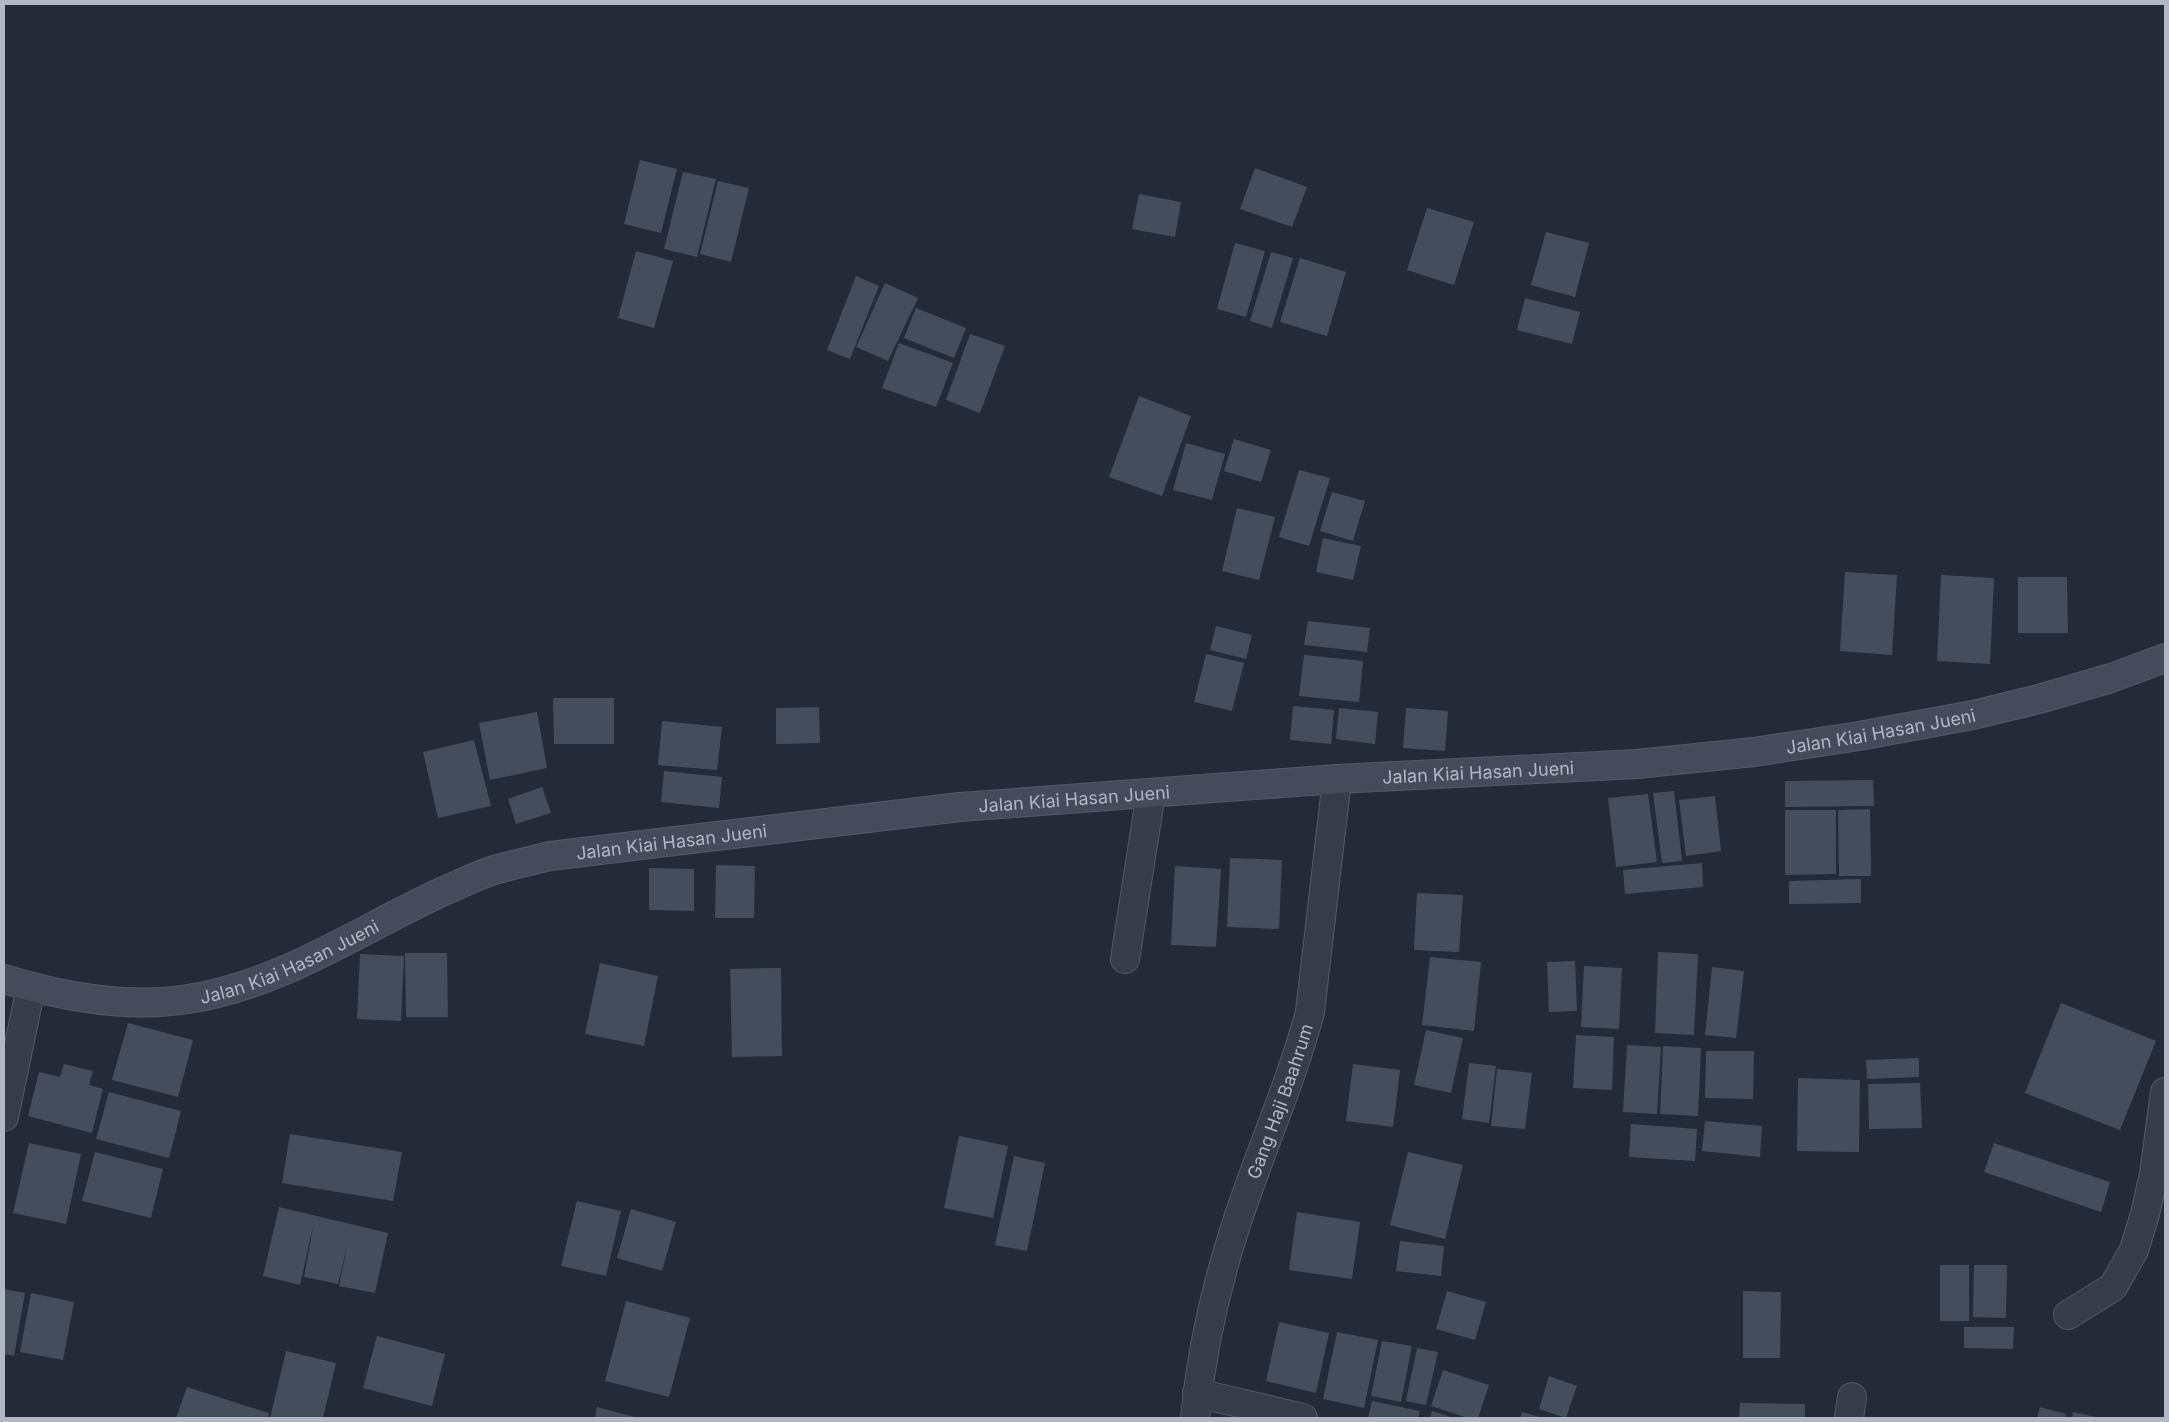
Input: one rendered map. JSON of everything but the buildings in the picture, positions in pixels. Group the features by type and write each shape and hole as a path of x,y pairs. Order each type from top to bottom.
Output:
{"street":[{"name":"Jalan Kiai Hasan Jueni","path":"4,979 76,998 143,1002 182,1000 213,994 254,982 324,954 445,891 491,871 550,856 960,807 1337,779 1636,764 1754,752 1964,717 2039,699 2111,678 2165,658"},
{"name":"Gang Haji Baahrum","path":"1196,1406 1209,1325 1234,1230 1300,1048 1310,1012 1337,779"},
{"path":"1125,959 1151,792"},
{"path":"4,1117 31,987"},
{"path":"2068,1316 2113,1287 2134,1250 2154,1174 2165,1092"},
{"path":"1196,1406 1303,1418"}]}
